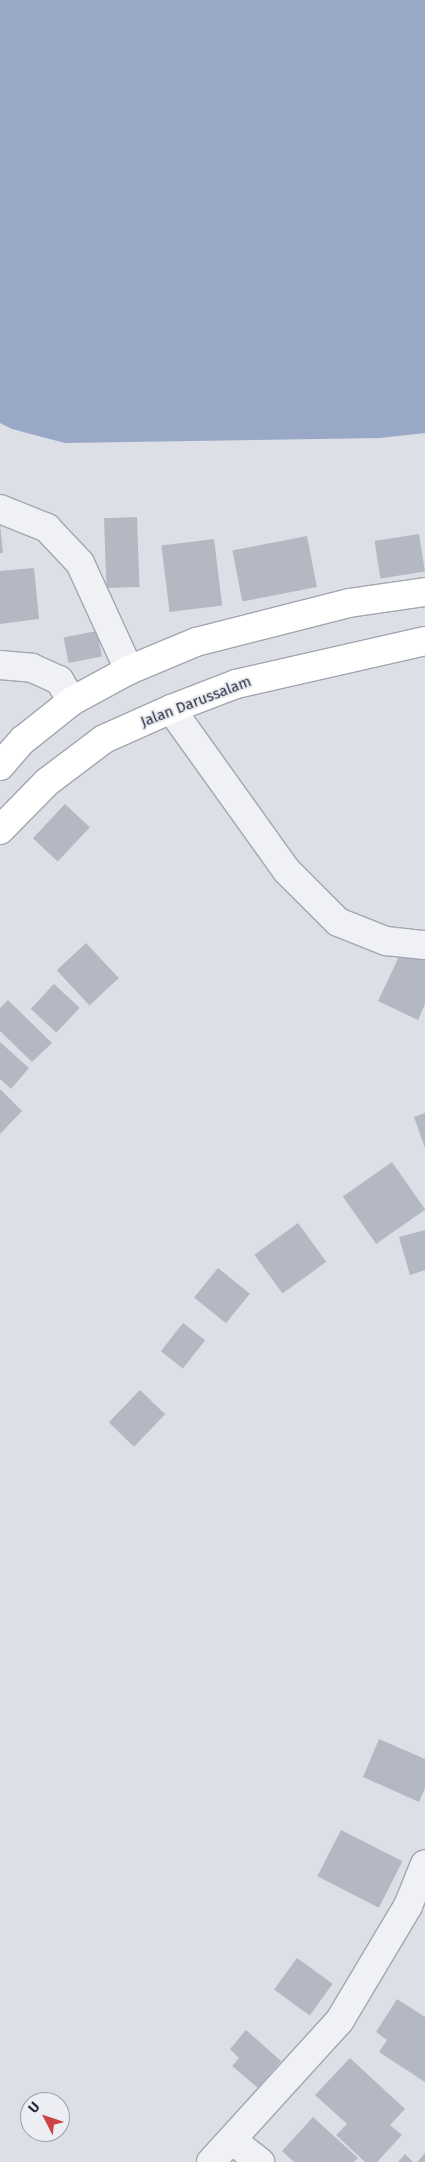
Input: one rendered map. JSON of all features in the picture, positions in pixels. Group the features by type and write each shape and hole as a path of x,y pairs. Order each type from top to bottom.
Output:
{"street":[{"path":"0,509 47,528 80,563 130,670"},
{"path":"0,766 22,740 72,701 130,670 196,642 349,603 425,592"},
{"name":"Jalan Darussalam","path":"0,830 47,782 104,739 171,709 236,684 425,641"},
{"path":"0,665 32,668 58,680 72,701"},
{"path":"171,709 287,871 338,922 386,941 425,945"},
{"path":"211,2162 340,2020 417,1913 425,1864"},
{"path":"232,2140 260,2162"}],"water":[{"path":"0,0 425,0 425,433 380,438 65,443 12,429 0,423"}],"building":[{"path":"137,517 139,587 106,588 104,518"},
{"path":"0,524 3,553 0,553"},
{"path":"419,534 425,572 380,579 375,541"},
{"path":"307,536 317,587 242,602 232,551"},
{"path":"214,539 222,606 170,612 161,545"},
{"path":"34,568 39,619 0,624 0,571"},
{"path":"97,631 102,657 69,663 64,637"},
{"path":"65,804 90,827 58,862 33,838"},
{"path":"86,943 119,978 89,1005 57,970"},
{"path":"403,948 425,958 425,1004 418,1020 378,1001"},
{"path":"54,984 80,1008 56,1033 31,1009"},
{"path":"8,1000 52,1043 32,1062 0,1031 0,1008"},
{"path":"0,1042 29,1068 11,1089 0,1079"},
{"path":"0,1089 22,1111 0,1134"},
{"path":"425,1113 425,1148 414,1117"},
{"path":"392,1162 425,1210 376,1244 343,1196"},
{"path":"298,1223 326,1262 283,1294 254,1255"},
{"path":"425,1230 425,1270 410,1275 399,1237"},
{"path":"218,1268 250,1294 226,1323 194,1298"},
{"path":"183,1323 205,1340 183,1369 161,1351"},
{"path":"140,1390 165,1414 134,1447 109,1422"},
{"path":"379,1739 425,1759 425,1788 419,1802 363,1777"},
{"path":"341,1830 402,1861 379,1908 317,1876"},
{"path":"297,1958 333,1984 310,2015 274,1990"},
{"path":"397,1999 425,2017 425,2082 379,2052 387,2040 376,2032"},
{"path":"246,2030 281,2061 258,2088 232,2066 239,2058 230,2049"},
{"path":"350,2058 405,2109 390,2125 402,2135 377,2162 365,2162 336,2135 347,2124 315,2095"},
{"path":"313,2117 358,2158 354,2162 294,2162 282,2151"},
{"path":"425,2153 425,2162 417,2162"},
{"path":"405,2154 413,2162 398,2162"}]}
